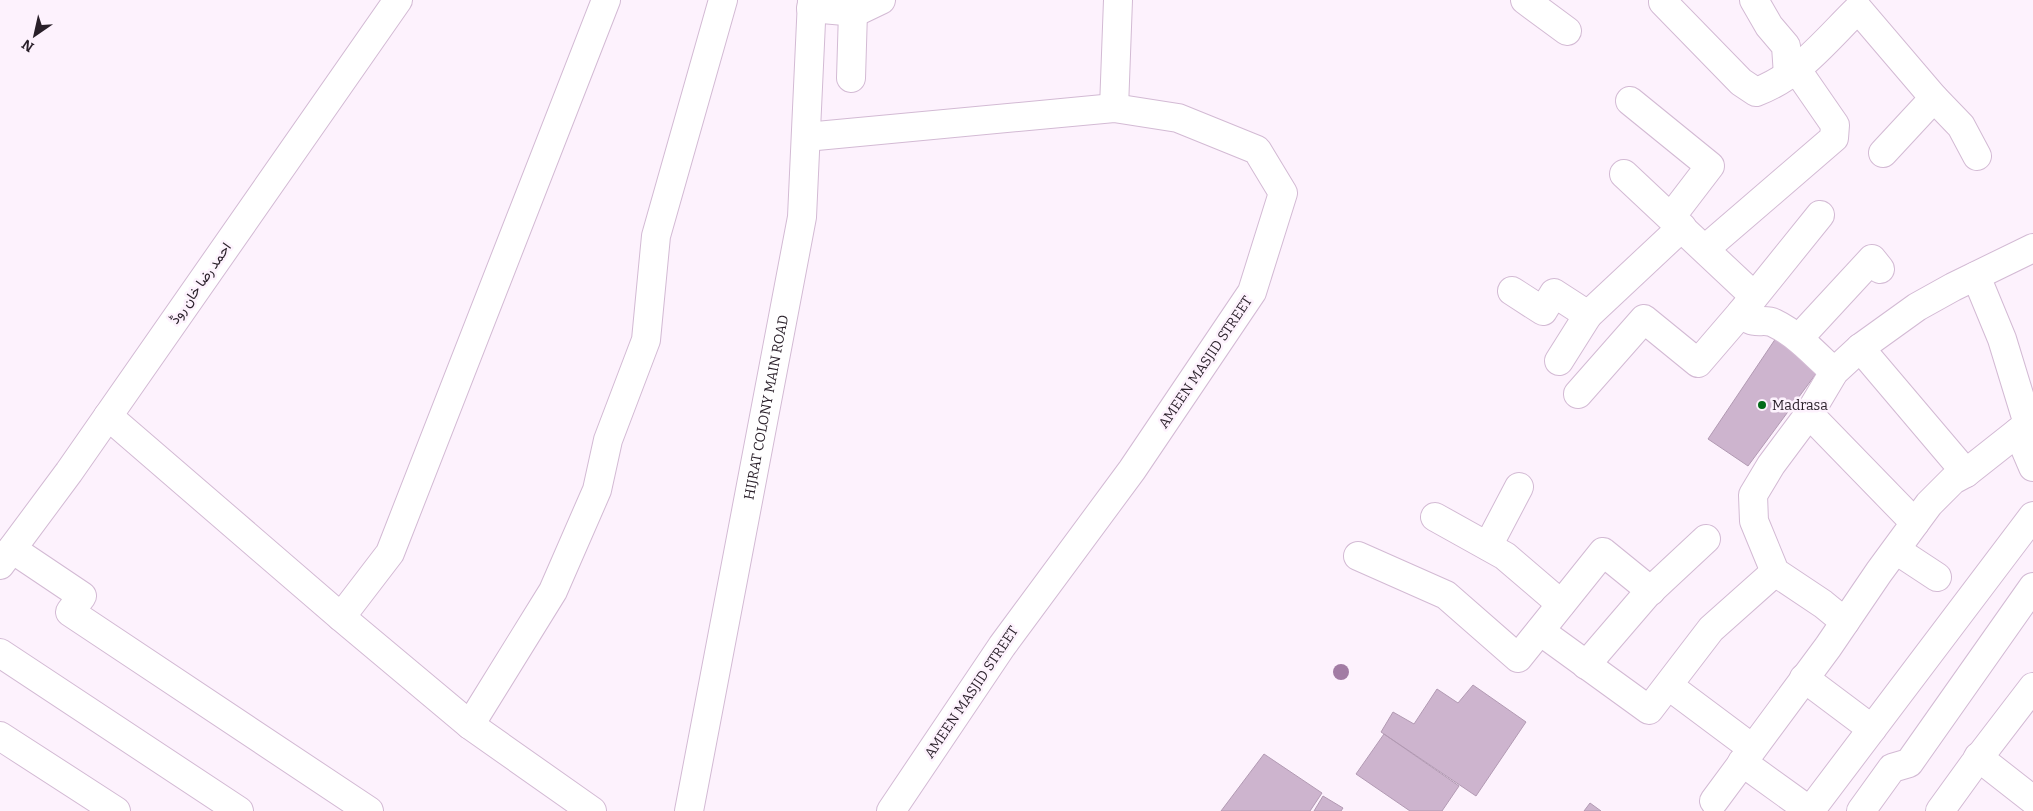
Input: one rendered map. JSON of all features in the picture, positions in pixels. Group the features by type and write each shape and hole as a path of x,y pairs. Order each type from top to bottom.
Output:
{"street":[{"name":"احمد رضا خان روڈ","path":"6,557 69,472 398,0"},
{"path":"341,617 390,553 606,0"},
{"path":"470,725 553,591 597,490 608,440 646,340 656,236 723,0"},
{"path":"811,4 856,12 881,0"},
{"path":"1114,108 1118,0"},
{"path":"1525,0 1567,32"},
{"path":"1705,249 1814,153 1834,138 1835,125 1792,72 1786,46 1769,26 1754,0"},
{"path":"1663,2 1741,82 1756,92 1771,87 1792,72 1858,3 1934,98 1961,126 1977,156"},
{"name":"HIJRAT COLONY MAIN ROAD","path":"689,811 802,217 811,4"},
{"path":"851,78 853,12"},
{"path":"1882,153 1934,98"},
{"path":"1559,361 1588,315 1676,222 1710,166 1630,102"},
{"name":"AMEEN MASJID STREET","path":"806,137 1114,108 1178,118 1258,150 1283,193 1252,292 1132,470 1002,646 891,811"},
{"path":"1624,174 1705,249 1748,305 1753,321 1763,320 1772,322 1799,338 1834,372"},
{"path":"1578,394 1644,319 1698,363 1748,305 1820,215"},
{"path":"1845,622 1823,604 1775,572 1754,520 1753,495 1771,465 1809,414 1834,372 1860,348 1917,307 2033,248"},
{"path":"1799,338 1872,259 1880,269"},
{"path":"1714,802 1929,504 1953,480 1966,473 2028,424 2002,339 1976,276"},
{"path":"1512,291 1543,311 1554,293 1588,315"},
{"path":"1860,348 1966,473"},
{"path":"1809,414 1915,523"},
{"path":"108,416 341,617 470,725 592,811"},
{"path":"2018,432 2033,467"},
{"path":"1488,546 1518,487"},
{"path":"1435,516 1505,556 1561,604"},
{"path":"1669,686 1810,811 2033,516"},
{"path":"1586,665 1651,591 1706,539"},
{"path":"1896,550 1937,578"},
{"path":"1358,556 1446,595 1518,658 1602,552 1651,591"},
{"path":"6,557 82,596 70,612 368,811"},
{"path":"1861,811 1892,768 1909,762 2033,587 1999,560"},
{"path":"1540,631 1649,710 1711,629 1775,572"},
{"path":"0,653 239,811"},
{"path":"1804,678 1872,729"},
{"path":"1940,811 1978,757 2033,687"},
{"path":"0,736 116,811"},
{"path":"1978,757 2033,800"}],"building":[{"name":"Madrasa","path":"1776,338 1818,371 1748,466 1708,439"},
{"path":"1473,685 1526,722 1476,796 1381,732 1393,712 1414,724 1437,689 1458,703"},
{"path":"1384,734 1459,786 1442,811 1410,811 1356,774"},
{"path":"1264,754 1322,793 1310,811 1221,811"},
{"path":"1323,796 1343,808 1341,811 1314,811"},
{"path":"1590,803 1601,811 1584,811"}],"place":[{"name":"Madrasa","path":"1762,405"}]}
